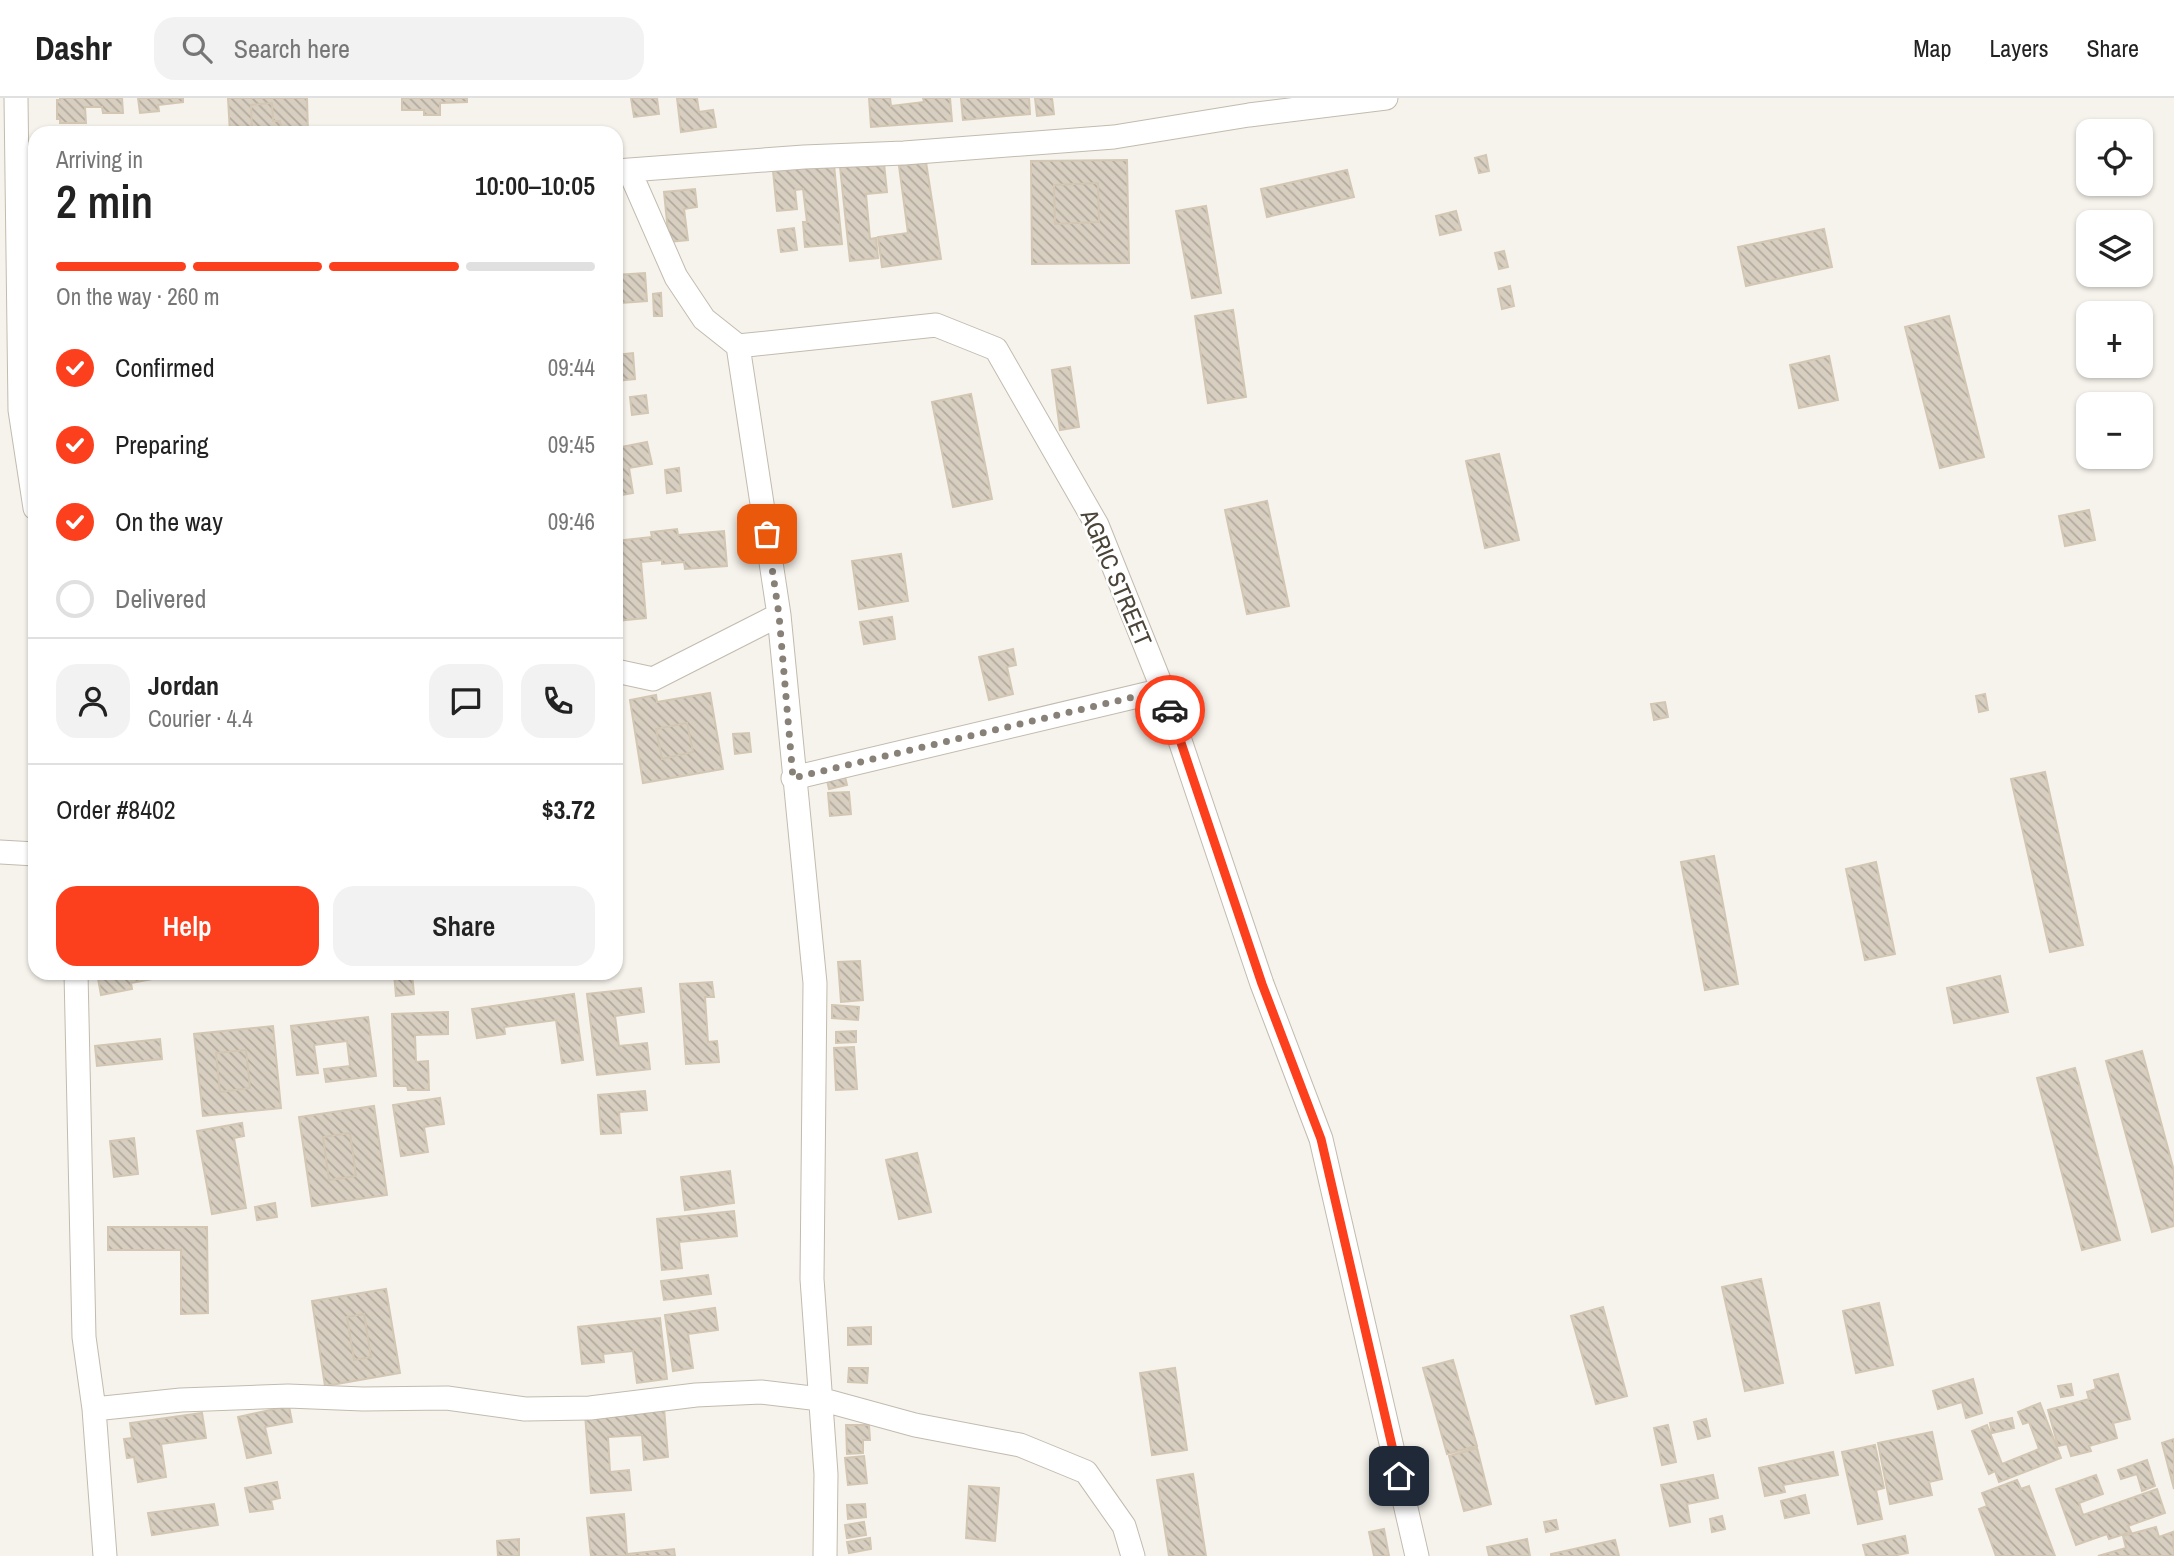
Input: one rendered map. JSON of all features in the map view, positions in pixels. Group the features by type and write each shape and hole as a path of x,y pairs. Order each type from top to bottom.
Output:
{"street":[{"path":"16,98 26,173 20,410 28,462"},
{"path":"825,1556 826,1474 812,1279 815,983 779,615 738,346 705,319 676,277 623,171 1114,137 1249,115 1386,98"},
{"name":"AGRIC STREET","path":"738,346 936,326 996,349 1097,526 1163,690 1262,984 1321,1139 1417,1556"},
{"path":"623,673 653,679 779,615"},
{"path":"793,778 1163,690"},
{"path":"0,852 28,854"},
{"path":"76,980 84,1337 94,1409 105,1556"},
{"path":"94,1409 181,1400 288,1396 447,1398 525,1409 590,1408 696,1395 761,1392 820,1399 915,1424 1020,1444 1086,1472 1124,1526 1133,1556"}],"building":[{"path":"122,98 123,113 103,113 102,107 85,107 86,123 60,123 60,119 57,119 57,100"},
{"path":"138,98 183,98 183,102 158,105 159,111 140,113"},
{"path":"228,98 307,98 308,126 281,126 280,121 273,121 272,103 251,105 252,126 230,126"},
{"path":"402,98 467,98 467,102 440,103 440,115 424,115 424,110 402,110"},
{"path":"631,98 657,98 659,114 634,117"},
{"path":"677,98 697,98 699,112 713,110 716,127 681,132"},
{"path":"869,98 890,98 891,106 924,102 923,98 950,98 952,121 871,127"},
{"path":"961,98 1029,98 1030,114 963,120"},
{"path":"1035,98 1052,98 1054,114 1037,116"},
{"path":"272,103 273,121 280,121 281,126 252,126 251,105"},
{"path":"1486,155 1489,171 1479,173 1475,158"},
{"path":"1127,160 1129,263 1032,264 1031,161","holes":["1098,183 1099,222 1055,224 1054,185"]},
{"path":"926,162 941,259 882,267 878,237 908,233 899,166"},
{"path":"884,163 887,192 866,194 870,239 876,238 878,258 850,261 840,167"},
{"path":"834,165 842,244 805,247 803,222 807,222 803,189 795,190 797,209 777,211 773,171"},
{"path":"1347,170 1354,197 1267,217 1261,189"},
{"path":"1098,183 1099,222 1055,224 1054,185"},
{"path":"695,189 697,207 684,209 688,240 669,242 664,192"},
{"path":"1206,206 1221,293 1192,298 1176,211"},
{"path":"1456,211 1461,230 1440,235 1436,216"},
{"path":"794,228 797,250 781,252 778,230"},
{"path":"1824,229 1832,267 1746,286 1738,247"},
{"path":"1504,251 1508,267 1499,269 1495,253"},
{"path":"645,273 647,301 623,303 623,275"},
{"path":"1510,286 1514,306 1502,309 1498,289"},
{"path":"661,293 662,316 654,316 653,294"},
{"path":"1233,310 1246,397 1208,403 1195,316"},
{"path":"1949,316 1984,457 1940,468 1905,327"},
{"path":"633,353 635,379 623,380 623,354"},
{"path":"1829,356 1838,400 1799,408 1790,365"},
{"path":"1070,367 1079,427 1060,430 1052,370"},
{"path":"971,394 992,499 953,507 932,402"},
{"path":"646,395 648,413 632,415 630,397"},
{"path":"647,442 652,464 629,468 633,493 623,495 623,447"},
{"path":"1499,454 1519,540 1485,548 1466,461"},
{"path":"679,468 681,491 667,493 665,470"},
{"path":"1267,501 1289,606 1247,614 1225,510"},
{"path":"2089,510 2095,540 2065,546 2059,516"},
{"path":"677,529 678,535 724,531 727,566 685,569 684,562 641,562 646,618 623,620 623,540 652,537 651,532"},
{"path":"901,554 908,601 859,609 852,561"},
{"path":"892,617 895,639 864,644 860,622"},
{"path":"1013,649 1016,665 1007,667 1013,694 989,700 979,657"},
{"path":"710,693 723,769 643,783 630,700 656,695 657,702","holes":["687,723 693,752 662,759 656,729"]},
{"path":"1985,694 1988,710 1979,712 1976,696"},
{"path":"1665,702 1668,717 1654,720 1651,704"},
{"path":"687,723 693,752 662,759 656,729"},
{"path":"749,733 751,752 735,754 733,734"},
{"path":"843,768 847,785 829,789 825,772"},
{"path":"2045,772 2083,945 2050,952 2011,779"},
{"path":"849,792 851,814 830,816 828,793"},
{"path":"1714,856 1738,984 1705,990 1681,862"},
{"path":"1876,862 1895,954 1865,960 1846,869"},
{"path":"860,961 863,1000 841,1002 838,962"},
{"path":"2000,976 2008,1012 1954,1023 1947,988"},
{"path":"98,980 147,980 131,983 132,989 101,995"},
{"path":"395,980 413,980 414,994 396,996"},
{"path":"712,982 714,997 705,997 708,1042 717,1041 719,1062 686,1064 680,984"},
{"path":"641,988 644,1012 615,1016 619,1046 647,1043 650,1069 597,1075 587,994"},
{"path":"574,994 583,1060 562,1063 556,1020 504,1027 505,1034 477,1038 472,1009"},
{"path":"832,1005 859,1007 858,1020 832,1018"},
{"path":"448,1012 448,1034 415,1035 416,1062 428,1061 429,1090 408,1090 407,1086 394,1086 392,1014"},
{"path":"368,1017 376,1076 326,1082 324,1069 350,1066 347,1041 314,1045 318,1073 297,1075 291,1026"},
{"path":"273,1026 281,1108 203,1116 194,1034","holes":["246,1050 250,1088 220,1092 216,1053"]},
{"path":"856,1031 856,1042 836,1043 836,1032"},
{"path":"160,1039 162,1059 97,1066 95,1046"},
{"path":"854,1047 857,1089 836,1090 834,1048"},
{"path":"246,1050 250,1088 220,1092 216,1053"},
{"path":"2142,1051 2174,1171 2174,1226 2152,1232 2106,1061"},
{"path":"2075,1068 2120,1240 2082,1250 2037,1078"},
{"path":"645,1091 647,1110 619,1112 621,1133 601,1134 598,1095"},
{"path":"440,1098 444,1124 424,1127 428,1152 401,1156 393,1105"},
{"path":"374,1106 387,1195 312,1206 299,1117","holes":["350,1133 356,1176 329,1180 323,1137"]},
{"path":"242,1123 244,1136 234,1138 246,1208 212,1214 197,1131"},
{"path":"350,1133 356,1176 329,1180 323,1137"},
{"path":"134,1138 138,1174 114,1177 110,1141"},
{"path":"917,1153 931,1212 899,1219 886,1160"},
{"path":"730,1171 734,1203 685,1210 681,1177"},
{"path":"275,1203 277,1217 257,1220 255,1207"},
{"path":"734,1211 737,1236 679,1242 682,1268 662,1270 657,1219"},
{"path":"108,1227 207,1227 208,1313 181,1314 181,1250 108,1250"},
{"path":"708,1275 711,1294 664,1300 661,1281"},
{"path":"1761,1279 1783,1383 1745,1391 1722,1287"},
{"path":"386,1289 400,1373 325,1386 312,1301","holes":["364,1314 371,1357 354,1360 347,1317"]},
{"path":"1879,1303 1893,1365 1856,1373 1843,1311"},
{"path":"1603,1307 1627,1396 1596,1404 1571,1316"},
{"path":"715,1308 718,1330 688,1334 693,1368 673,1371 665,1315"},
{"path":"364,1314 371,1357 354,1360 347,1317"},
{"path":"660,1318 667,1379 637,1383 633,1351 603,1354 604,1362 582,1364 578,1327"},
{"path":"871,1327 871,1344 848,1345 848,1328"},
{"path":"1453,1360 1477,1446 1447,1454 1423,1368"},
{"path":"849,1368 868,1368 867,1383 848,1382"},
{"path":"1175,1368 1187,1450 1152,1455 1140,1373"},
{"path":"2118,1374 2130,1419 2113,1423 2117,1438 2089,1446 2091,1451 2071,1456 2067,1444 2058,1446 2048,1410 2089,1399 2087,1392 2096,1389 2094,1380"},
{"path":"1973,1379 1982,1413 1966,1418 1962,1402 1938,1409 1933,1391"},
{"path":"2071,1384 2073,1395 2061,1397 2058,1386"},
{"path":"2040,1403 2061,1458 1999,1482 1995,1471 1989,1474 1972,1431 1987,1425 2002,1464 2039,1449 2029,1422 2023,1424 2018,1412"},
{"path":"289,1406 292,1422 265,1427 271,1453 247,1458 238,1417"},
{"path":"664,1408 668,1457 644,1460 642,1435 608,1437 610,1472 629,1470 631,1490 591,1493 585,1414"},
{"path":"202,1413 206,1438 161,1444 166,1477 138,1482 134,1457 127,1458 124,1439 132,1438 130,1423"},
{"path":"2012,1418 2014,1428 1992,1433 1990,1423"},
{"path":"1706,1419 1710,1436 1698,1439 1694,1422"},
{"path":"846,1425 869,1425 870,1440 863,1440 863,1453 847,1454"},
{"path":"1668,1425 1676,1462 1662,1465 1654,1428"},
{"path":"1932,1432 1942,1479 1929,1482 1932,1495 1890,1504 1878,1443"},
{"path":"2174,1439 2174,1489 2162,1443"},
{"path":"1875,1445 1884,1488 1876,1490 1882,1519 1858,1524 1842,1452"},
{"path":"1477,1448 1491,1504 1464,1511 1449,1456"},
{"path":"1833,1452 1838,1475 1783,1485 1785,1492 1765,1496 1759,1468"},
{"path":"864,1456 867,1483 848,1485 845,1458"},
{"path":"2147,1460 2155,1486 2142,1491 2137,1474 2121,1479 2118,1470"},
{"path":"1193,1474 1206,1556 1169,1556 1157,1480"},
{"path":"1713,1475 1718,1498 1687,1504 1690,1522 1670,1526 1661,1485"},
{"path":"2096,1475 2103,1494 2079,1503 2083,1515 2157,1489 2165,1513 2128,1526 2131,1532 2109,1539 2107,1534 2076,1545 2056,1489"},
{"path":"2017,1480 2021,1489 2029,1486 2055,1556 1996,1556 1979,1509 1987,1506 1982,1493"},
{"path":"277,1482 280,1498 271,1500 273,1509 250,1512 245,1488"},
{"path":"969,1486 999,1488 995,1541 966,1538"},
{"path":"1805,1495 1809,1513 1785,1518 1781,1501"},
{"path":"214,1504 218,1525 152,1535 148,1513"},
{"path":"865,1504 866,1517 848,1519 847,1505"},
{"path":"624,1514 627,1554 674,1549 675,1556 591,1556 587,1518"},
{"path":"1722,1516 1725,1529 1712,1532 1710,1519"},
{"path":"1556,1520 1558,1529 1546,1532 1544,1522"},
{"path":"864,1522 866,1535 847,1538 845,1525"},
{"path":"2156,1527 2159,1537 2173,1532 2174,1556 2098,1556 2126,1548 2123,1536"},
{"path":"1384,1529 1389,1556 1374,1556 1369,1532"},
{"path":"1905,1536 1908,1553 1866,1556 1863,1545"},
{"path":"870,1538 871,1549 849,1553 847,1542"},
{"path":"519,1539 519,1556 498,1556 497,1541"},
{"path":"1527,1539 1530,1556 1489,1556 1487,1547"},
{"path":"1615,1540 1619,1556 1551,1556 1551,1554"}],"way so far":[{"path":"767,534 779,615 793,778 1163,690 1170,710"}],"route":[{"path":"1170,710 1262,984 1321,1139 1399,1476"}]}
